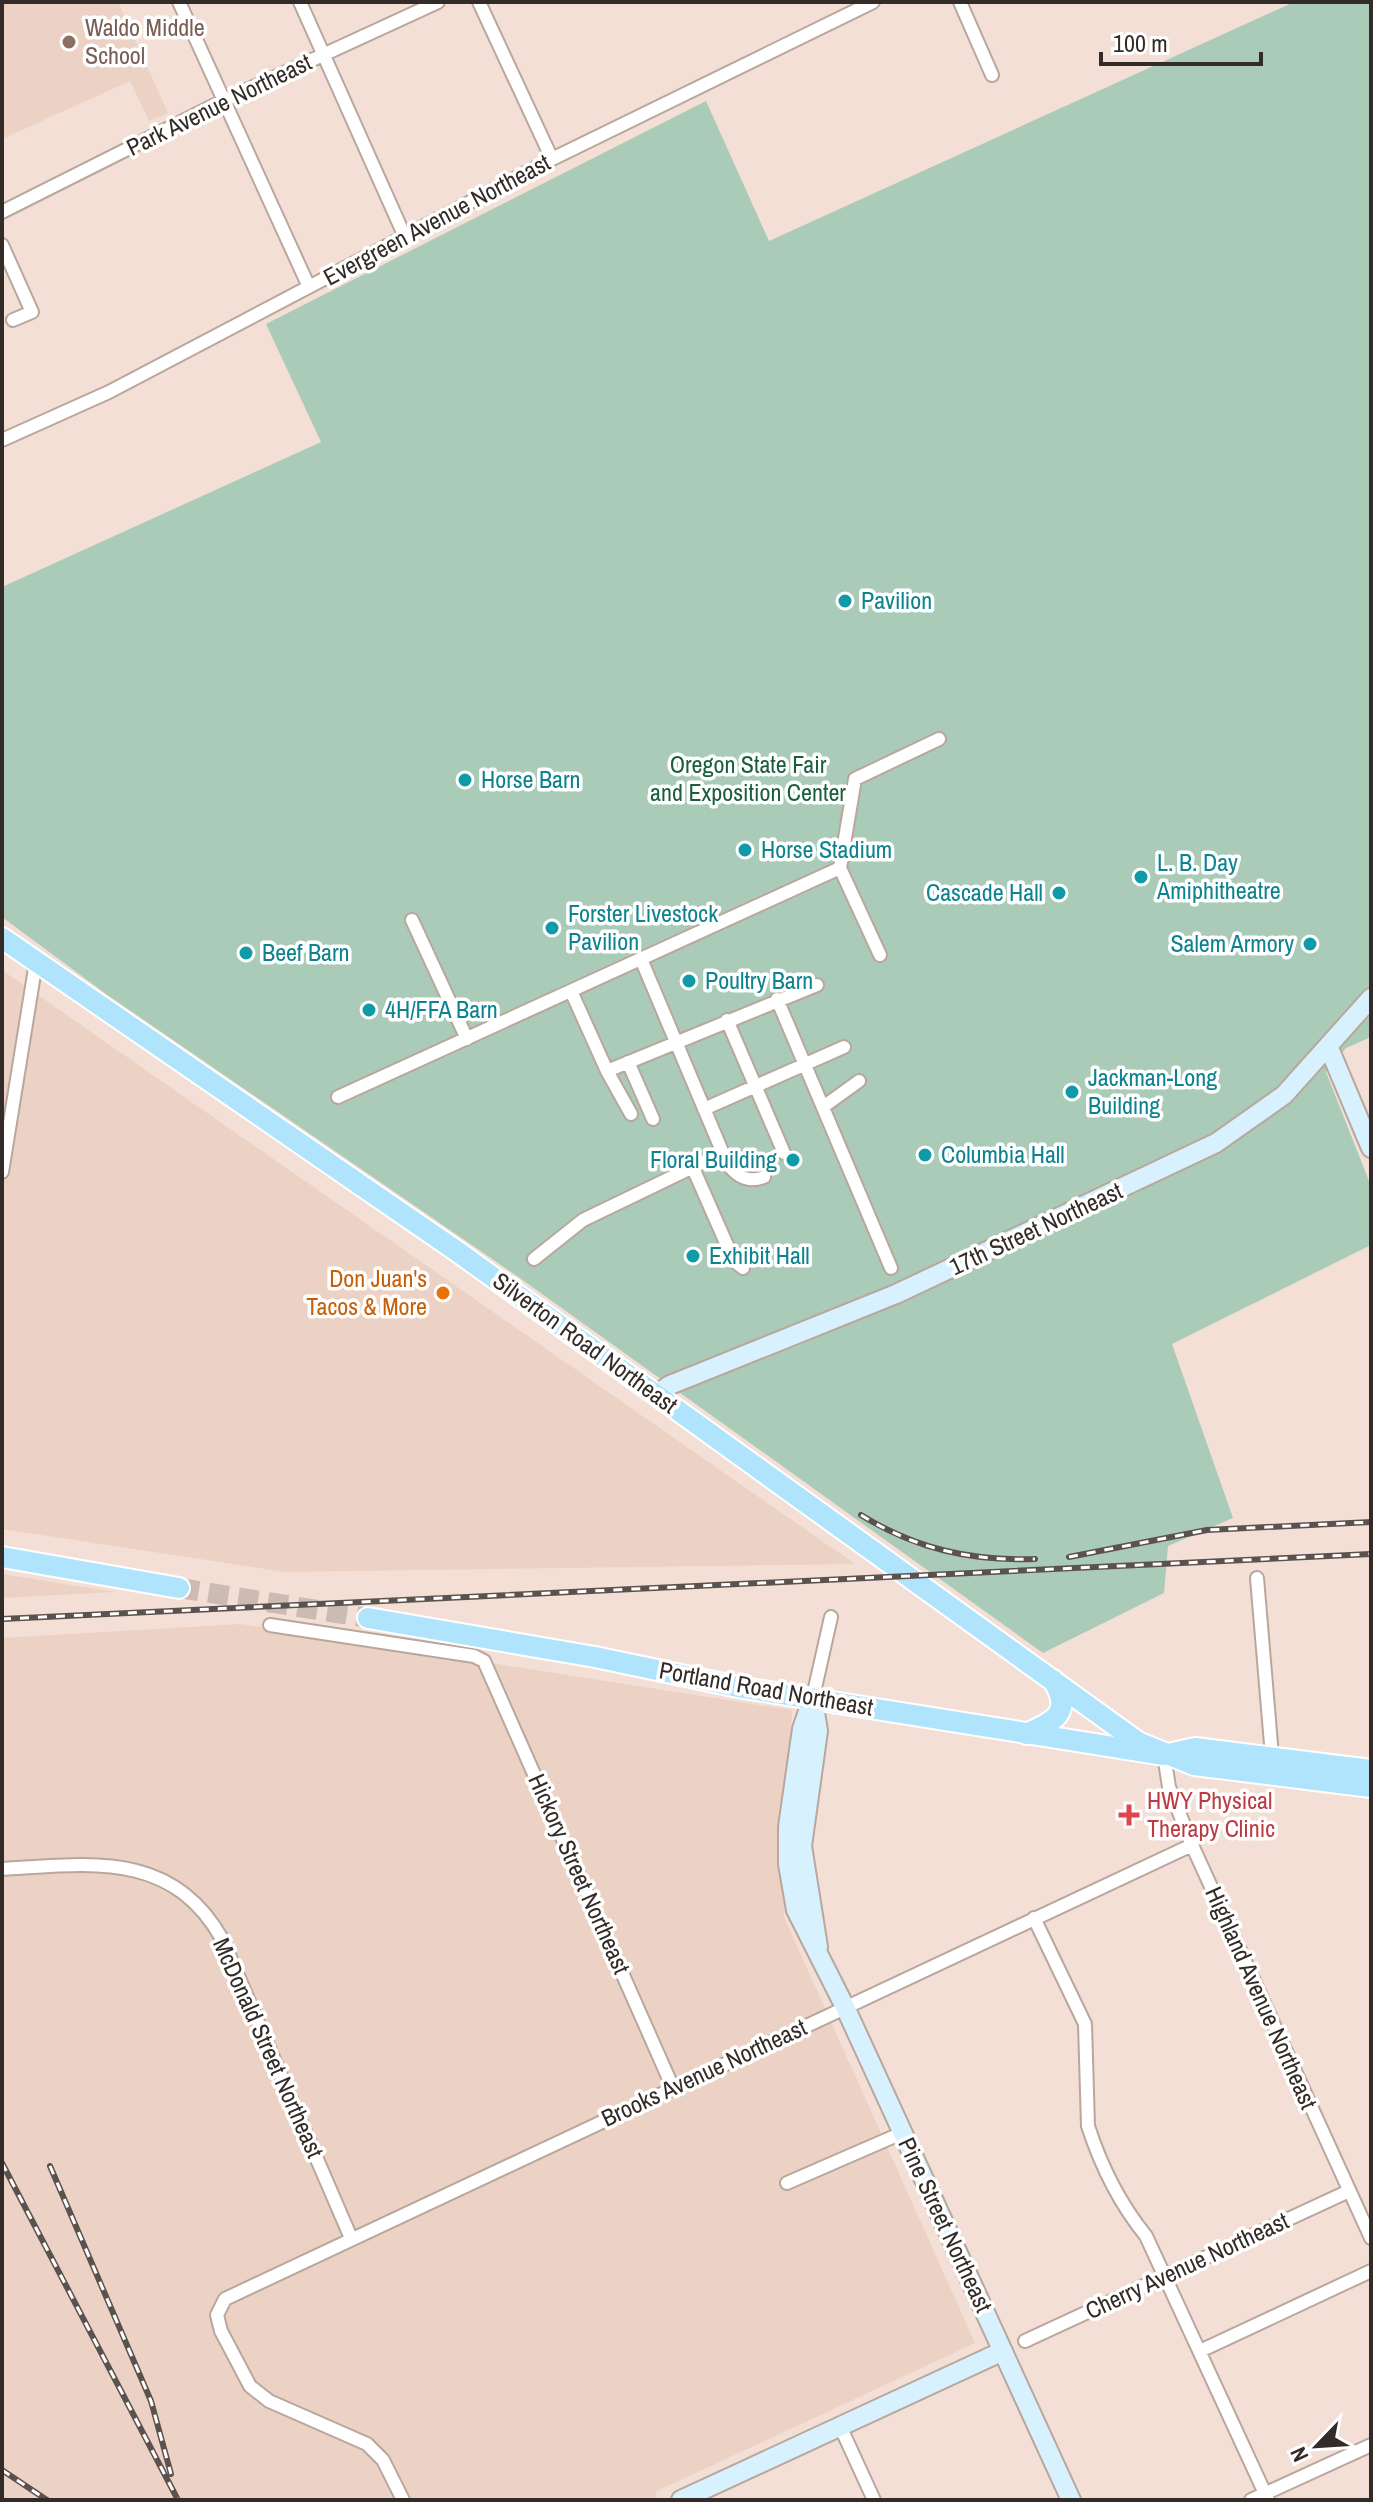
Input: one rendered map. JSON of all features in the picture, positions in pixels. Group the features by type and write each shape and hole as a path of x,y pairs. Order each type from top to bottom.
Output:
{"main road":[{"name":"Silverton Road Northeast","path":"2,938 295,1137 1128,1735 1164,1755"},
{"name":"17th Street Northeast","path":"657,1394 670,1385 896,1294 1203,1150 1264,1112 1329,1048 1371,998"},
{"path":"1329,1048 1371,1148"},
{"path":"2,1557 179,1588"},
{"name":"Portland Road Northeast","path":"368,1618 595,1657 738,1687 1164,1755"},
{"path":"1026,1734 1049,1723 1060,1711 1061,1694 1053,1680"},
{"name":"Pine Street Northeast","path":"813,1697 802,1729 787,1850 796,1910 845,2007 1071,2500"},
{"path":"1164,1755 1195,1748 1371,1770"},
{"path":"1164,1755 1194,1765 1371,1787"},
{"path":"681,2500 1003,2351"}],"street":[{"path":"179,2 309,287"},
{"path":"300,2 405,237"},
{"name":"Park Avenue Northeast","path":"2,212 223,101 436,2"},
{"path":"479,2 552,159"},
{"name":"Evergreen Avenue Northeast","path":"2,440 109,392 552,159 873,2"},
{"path":"960,2 992,75"},
{"path":"2,245 32,312 13,320"},
{"path":"880,955 840,868 855,779 939,739"},
{"path":"338,1097 840,868"},
{"path":"412,920 467,1039"},
{"path":"641,959 732,1171 743,1178 754,1180 764,1177"},
{"path":"2,1172 36,962"},
{"path":"607,1071 817,985"},
{"path":"571,991 607,1071 631,1114"},
{"path":"777,999 891,1268"},
{"path":"727,1020 784,1153"},
{"path":"704,1109 844,1047"},
{"path":"628,1062 653,1119"},
{"path":"823,1107 859,1081"},
{"path":"534,1259 583,1220 722,1153"},
{"path":"693,1168 734,1261 743,1268"},
{"path":"1257,1578 1272,1756"},
{"name":"Pine Street Northeast","path":"813,1697 831,1617"},
{"name":"Hickory Street Northeast","path":"270,1625 474,1656 484,1661 673,2088"},
{"name":"Highland Avenue Northeast","path":"1164,1755 1169,1787 1192,1845 1371,2238"},
{"name":"Brooks Avenue Northeast","path":"403,2500 383,2460 367,2444 269,2401 250,2386 221,2331 220,2306 232,2294 1192,1845"},
{"name":"McDonald Street Northeast","path":"2,1869 106,1864 158,1878 192,1900 222,1939 351,2238"},
{"path":"1034,1918 1085,2024 1088,2126 1092,2139 1122,2205 1146,2236 1267,2497"},
{"path":"787,2183 902,2133"},
{"name":"Cherry Avenue Northeast","path":"1025,2341 1349,2191"},
{"path":"1200,2351 1371,2271"},
{"path":"840,2426 874,2500"},
{"path":"1251,2500 1267,2497 1371,2445"}],"shaded area":[{"name":"Waldo Middle School","path":"2,2 118,2 168,113 149,121 130,81 2,139"},
{"path":"2,970 855,1564 285,1572 2,1529"},
{"path":"2,1574 115,1592 2,1598"},
{"path":"241,1624 792,1710 784,1917 975,2343 655,2492 658,2500 2,2500 2,1638"}],"green space":[{"name":"Oregon State Fair and Exposition Center","path":"1294,2 1371,2 1371,1037 1346,1048 1326,1072 1371,1186 1371,1245 1172,1344 1233,1518 1168,1546 1164,1593 1043,1653 517,1276 106,994 2,917 2,587 321,442 266,324 706,101 769,241"}],"tunnel":[{"path":"179,1588 368,1618"}],"railway":[{"path":"861,1515 902,1536 944,1550 988,1558 1035,1559"},
{"path":"1069,1557 1207,1530 1371,1522"},
{"path":"2,1619 1371,1554"},
{"path":"2,2163 178,2500"},
{"path":"50,2166 151,2401 171,2474"},
{"path":"2,2470 47,2500"}],"place":[{"name":"Waldo Middle School","path":"69,42"},
{"name":"Pavilion","path":"845,601"},
{"name":"Horse Barn","path":"465,780"},
{"name":"Horse Stadium","path":"745,850"},
{"name":"L. B. Day Amiphitheatre","path":"1141,877"},
{"name":"Cascade Hall","path":"1059,893"},
{"name":"Forster Livestock Pavilion","path":"552,928"},
{"name":"Salem Armory","path":"1310,944"},
{"name":"Beef Barn","path":"246,953"},
{"name":"Poultry Barn","path":"689,981"},
{"name":"4H/FFA Barn","path":"369,1010"},
{"name":"Jackman-Long Building","path":"1072,1092"},
{"name":"Columbia Hall","path":"925,1155"},
{"name":"Floral Building","path":"793,1160"},
{"name":"Exhibit Hall","path":"693,1256"},
{"name":"Don Juan's Tacos & More","path":"443,1293"},
{"name":"HWY Physical Therapy Clinic","path":"1129,1815"}]}
